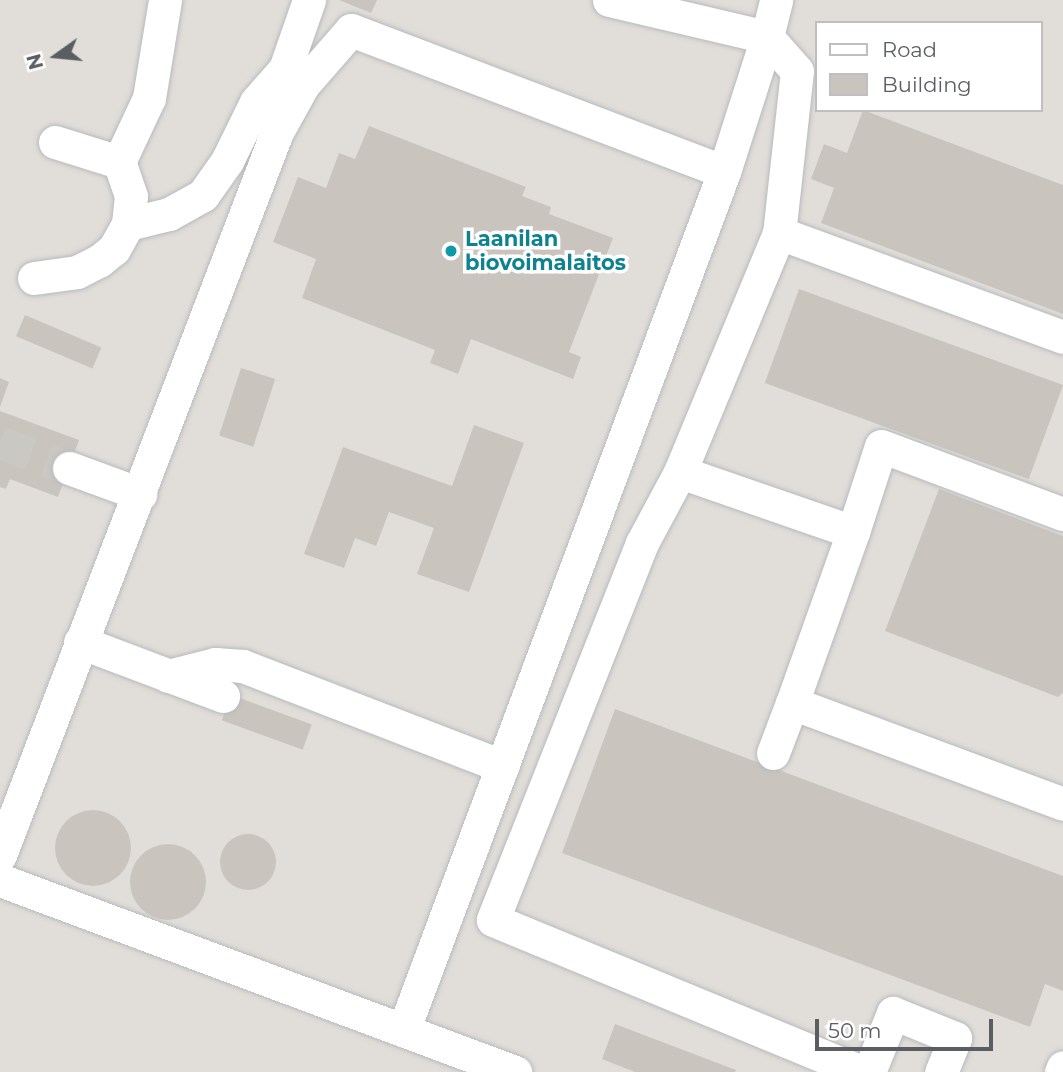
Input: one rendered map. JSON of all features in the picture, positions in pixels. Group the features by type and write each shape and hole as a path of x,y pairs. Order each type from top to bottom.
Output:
{"lane":[{"path":"144,0 138,41 149,98"},
{"path":"34,278 77,272 99,261 114,249 128,223 131,196 119,162 149,98 165,0"},
{"path":"128,223 169,214 203,194 227,161 256,102 285,69 309,0"},
{"path":"609,0 767,37 797,71 779,233 680,472 642,543 492,920 860,1072"},
{"path":"404,1029 724,172 776,0"},
{"path":"0,855 277,132 303,85 351,30 724,172"},
{"path":"55,142 119,162"},
{"path":"779,233 1063,337"},
{"path":"773,753 853,532 881,446 1063,514"},
{"path":"69,468 140,494"},
{"path":"680,472 853,532"},
{"path":"80,642 223,696"},
{"path":"168,676 215,664 243,666 502,766"},
{"path":"792,703 1063,804"},
{"path":"0,880 515,1072"},
{"path":"869,1072 893,1013 955,1038 941,1072"},
{"path":"1061,1072 1063,1067"}],"shaded area":[{"path":"0,0 1063,0 1063,1072 0,1072"}],"building":[{"path":"339,0 377,0 371,13"},
{"path":"862,112 868,112 1063,185 1063,314 821,223 834,188 811,179 824,144 847,153"},
{"name":"Laanilan biovoimalaitos","path":"369,126 526,187 522,196 551,207 549,214 613,238 569,352 581,357 573,379 471,339 458,374 430,363 435,350 302,298 316,259 273,242 298,177 326,188 339,153 355,159"},
{"path":"799,289 1063,385 1029,479 765,383"},
{"path":"25,315 101,347 92,369 16,336"},
{"path":"241,368 275,379 253,447 219,436"},
{"path":"0,378 9,382 0,407"},
{"path":"0,411 79,440 58,497 10,479 6,489 0,487"},
{"path":"474,425 524,443 469,592 417,574 434,528 389,512 376,546 355,538 344,568 304,554 343,447 452,486"},
{"path":"939,489 1063,536 1063,693 1058,697 885,631"},
{"path":"231,695 312,724 303,750 222,720"},
{"path":"615,709 1063,876 1063,991 1045,984 1030,1027 562,853"},
{"path":"93,810 107,813 120,821 128,834 131,848 128,862 120,875 107,883 93,886 79,883 66,875 58,862 55,848 58,834 66,821 79,813"},
{"path":"242,834 254,834 264,838 272,846 276,862 272,878 264,886 254,890 242,890 232,886 224,878 220,868 220,856 224,846 232,838"},
{"path":"168,844 182,847 195,855 203,868 206,882 203,896 195,909 182,917 168,920 154,917 141,909 133,896 130,882 133,868 141,855 154,847"},
{"path":"615,1024 736,1070 635,1072 602,1059"}],"tunnel":[{"path":"0,442 69,468"}],"place":[{"name":"Laanilan biovoimalaitos","path":"451,251"}]}
